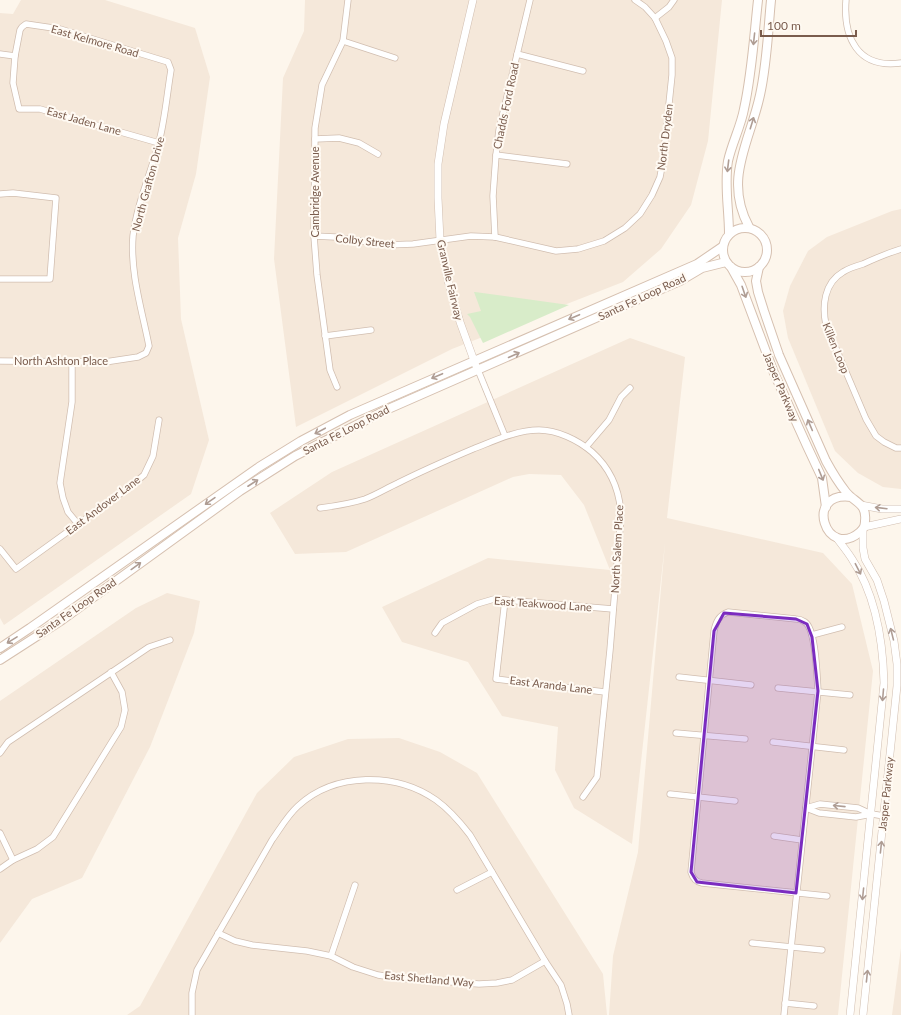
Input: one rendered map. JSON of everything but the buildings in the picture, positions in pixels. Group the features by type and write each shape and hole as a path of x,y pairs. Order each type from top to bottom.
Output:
{"main road":[{"path":"729,234 726,184 728,160 744,110 758,0"},
{"path":"749,227 744,218 738,196 738,168 760,95 771,0"},
{"path":"749,227 762,234 766,240 767,255 764,262 752,271 737,271 728,265 723,258 722,246 724,240 734,229 749,227"},
{"name":"Santa Fe Loop Road","path":"0,648 259,467 295,445 350,415 697,264 722,246"},
{"name":"Jasper Parkway","path":"728,265 741,285 774,373 822,478 826,496 826,507"},
{"name":"Santa Fe Loop Road","path":"0,660 62,620 240,491 295,456 386,410 680,281 702,268 728,265"},
{"name":"Jasper Parkway","path":"759,267 756,281 758,292 779,355 826,461 834,476 851,497"},
{"path":"844,496 851,497 861,505 866,516 864,528 854,536 848,538 836,537 824,524 823,518 826,507 831,501 837,498 844,496"}],"street":[{"name":"Cambridge Avenue","path":"337,387 330,370 314,236 315,128 322,85 343,41 348,0"},
{"name":"Granville Fairway","path":"473,0 444,124 438,164 440,240 448,281 460,322 473,361 505,436"},
{"name":"Chadds Ford Road","path":"495,237 493,196 499,130 530,0"},
{"name":"North Dryden","path":"440,240 471,236 495,237 556,251 578,249 604,241 625,228 640,214 652,195 660,177 672,75 672,58 655,18 645,7 635,0"},
{"path":"655,18 669,7 674,0"},
{"path":"846,0 845,11 847,30 852,44 866,57 877,64 901,63"},
{"name":"East Kelmore Road","path":"22,27 26,24 60,29 168,62"},
{"name":"East Jaden Lane","path":"22,27 20,30 15,56 13,83 19,108 40,109 159,143"},
{"path":"343,41 394,58"},
{"path":"0,54 15,56"},
{"path":"517,54 583,71"},
{"name":"North Grafton Drive","path":"146,353 150,346 134,277 133,235 162,129 171,70 168,62"},
{"path":"750,72 763,73"},
{"path":"315,139 339,138 359,143 378,154"},
{"path":"496,155 567,164"},
{"path":"0,194 13,193 56,198 50,279 0,279"},
{"name":"Colby Street","path":"314,236 387,245 413,244 440,240"},
{"name":"Killen Loop","path":"901,249 843,272 833,281 827,293 824,303 824,315 826,325 866,419 876,436 896,448 901,448"},
{"path":"325,336 371,330"},
{"name":"North Ashton Place","path":"0,361 105,362 138,357 146,353"},
{"path":"72,362 72,402 60,483 68,512 78,524"},
{"path":"586,447 608,420 621,397 630,388"},
{"name":"East Andover Lane","path":"0,549 16,569 131,486 144,475 153,456 159,420"},
{"name":"North Salem Place","path":"320,508 341,506 366,499 429,468 505,436 523,432 540,430 573,439 586,447 607,468 620,500 621,516 610,650 597,777 582,797"},
{"path":"861,505 882,509 901,509"},
{"path":"864,528 901,519"},
{"name":"Jasper Parkway","path":"863,1015 897,686 897,664 894,641 877,580 866,559 863,548 864,528"},
{"name":"Jasper Parkway","path":"836,537 853,560 866,585 873,608 883,661 884,683 872,814 850,1015"},
{"name":"East Teakwood Lane","path":"435,633 442,623 477,604 494,599 613,609"},
{"name":"East Aranda Lane","path":"505,600 496,679 605,692"},
{"path":"784,1015 796,893 818,691 812,635 807,624 801,620 728,612 724,613 718,619 714,631 691,872 692,876 697,882 702,884 796,893 827,896"},
{"path":"812,635 842,627"},
{"path":"0,753 8,742 149,647 170,640"},
{"path":"0,869 13,860 37,849 53,837 121,727 125,710 122,692 112,672"},
{"path":"679,677 751,685"},
{"path":"778,688 850,695"},
{"path":"676,733 745,740"},
{"path":"773,742 844,750"},
{"path":"192,1015 192,993 197,970 286,820 298,806 318,793 343,782 364,779 391,781 415,788 436,800 457,818 470,835 545,961 562,985 569,1015"},
{"path":"670,794 735,800"},
{"path":"806,808 819,812 856,816 872,814 884,816"},
{"path":"0,832 13,860"},
{"path":"774,836 802,840"},
{"path":"457,890 492,872"},
{"path":"331,956 355,885"},
{"name":"East Shetland Way","path":"218,933 235,941 252,945 301,950 331,956 353,967 378,975 397,978 479,984 497,983 512,980 545,961"},
{"path":"752,943 822,950"},
{"path":"785,1003 814,1006"}],"highlighted area":[{"path":"724,613 796,619 807,624 812,637 818,691 796,893 697,882 691,872 714,631"}],"shaded area":[{"path":"21,0 105,0 195,28 210,77 196,174 178,238 181,319 209,440 191,494 4,625 0,618 0,13 13,14"},
{"path":"305,0 722,0 708,141 691,205 661,249 623,282 452,349 296,427 274,259 283,78 304,31"},
{"path":"901,209 901,489 883,487 858,473 835,451 788,338 783,311 790,286 808,251 827,237 892,211"},
{"path":"630,338 685,357 667,518 823,553 852,584 873,671 838,1015 609,1015 613,956 638,852 665,543 632,844 574,808 555,770 558,727 502,716 468,662 402,642 382,607 488,558 610,570 584,505 561,475 529,474 513,477 346,552 295,554 270,513 332,472"},
{"path":"167,593 200,601 194,633 150,747 82,878 32,899 0,943 0,701 136,608"},
{"path":"399,738 440,752 477,773 603,974 607,1015 127,1015 140,1006 257,793 294,757 348,739"},
{"path":"901,948 901,1015 892,1015"}],"green space":[{"path":"474,292 569,305 483,343 467,314 481,311"}]}
